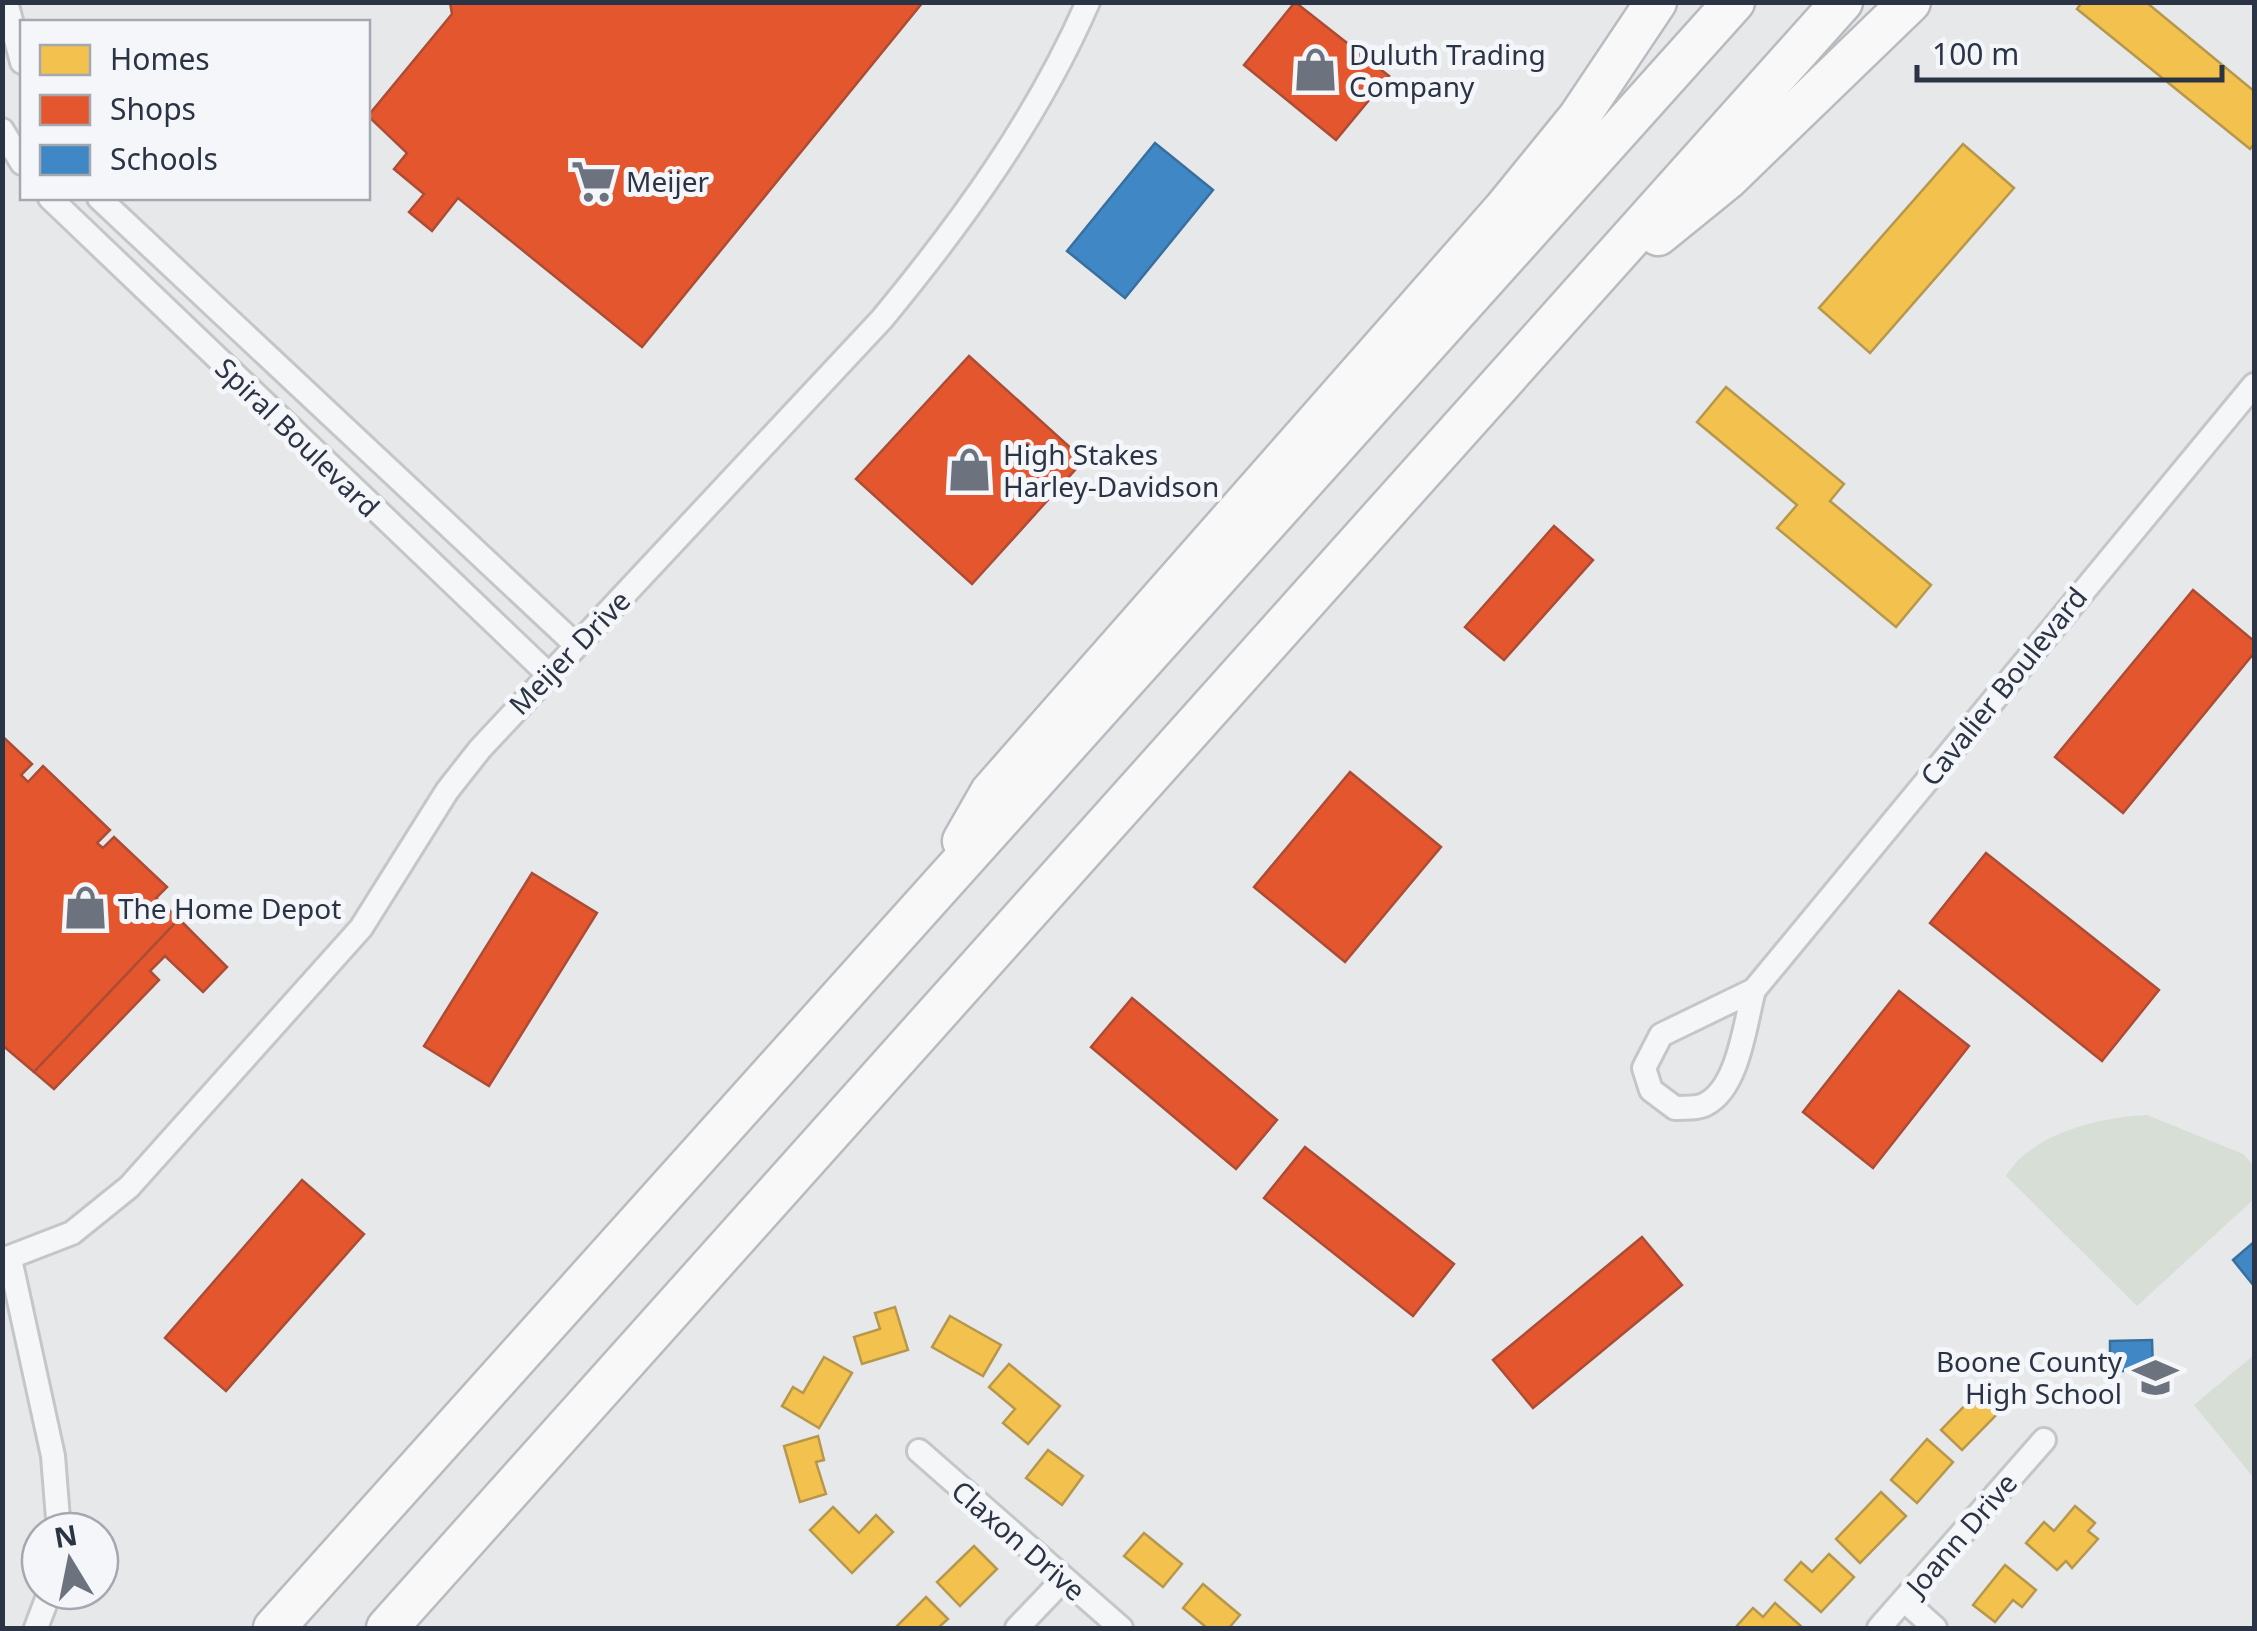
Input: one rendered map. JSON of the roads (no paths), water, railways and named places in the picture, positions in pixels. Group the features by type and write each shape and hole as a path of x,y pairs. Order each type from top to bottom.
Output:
{"highway":[{"path":"920,914 991,792 1505,208 1579,117 1656,2"},
{"path":"274,1628 920,914 1734,2"},
{"path":"388,1628 1842,2"},
{"path":"1590,284 1685,216 1910,2"}],"street":[{"path":"6,2 20,54"},
{"name":"Meijer Drive","path":"6,1260 72,1234 129,1187 350,942 447,791 575,644 856,347 944,244 1022,126 1088,2"},
{"path":"2,130 20,160"},
{"name":"Spiral Boulevard","path":"52,200 548,674"},
{"name":"Spiral Boulevard","path":"102,200 575,644"},
{"name":"Cavalier Boulevard","path":"1754,990 1661,1035 1644,1068 1651,1090 1675,1108 1704,1106 1719,1093 1731,1071 1754,990 2254,385"},
{"path":"6,1260 53,1456 58,1511"},
{"name":"Joann Drive","path":"1879,1628 2044,1440"},
{"name":"Claxon Drive","path":"918,1451 1121,1628"},
{"path":"1017,1628 1063,1580"},
{"path":"1904,1600 1935,1628"}],"place":[{"name":"Duluth Trading Company","path":"1316,70"},
{"name":"Meijer","path":"593,181"},
{"name":"High Stakes Harley-Davidson","path":"970,470"},
{"name":"The Home Depot","path":"85,908"},
{"name":"Boone County High School","path":"2155,1377"}]}
